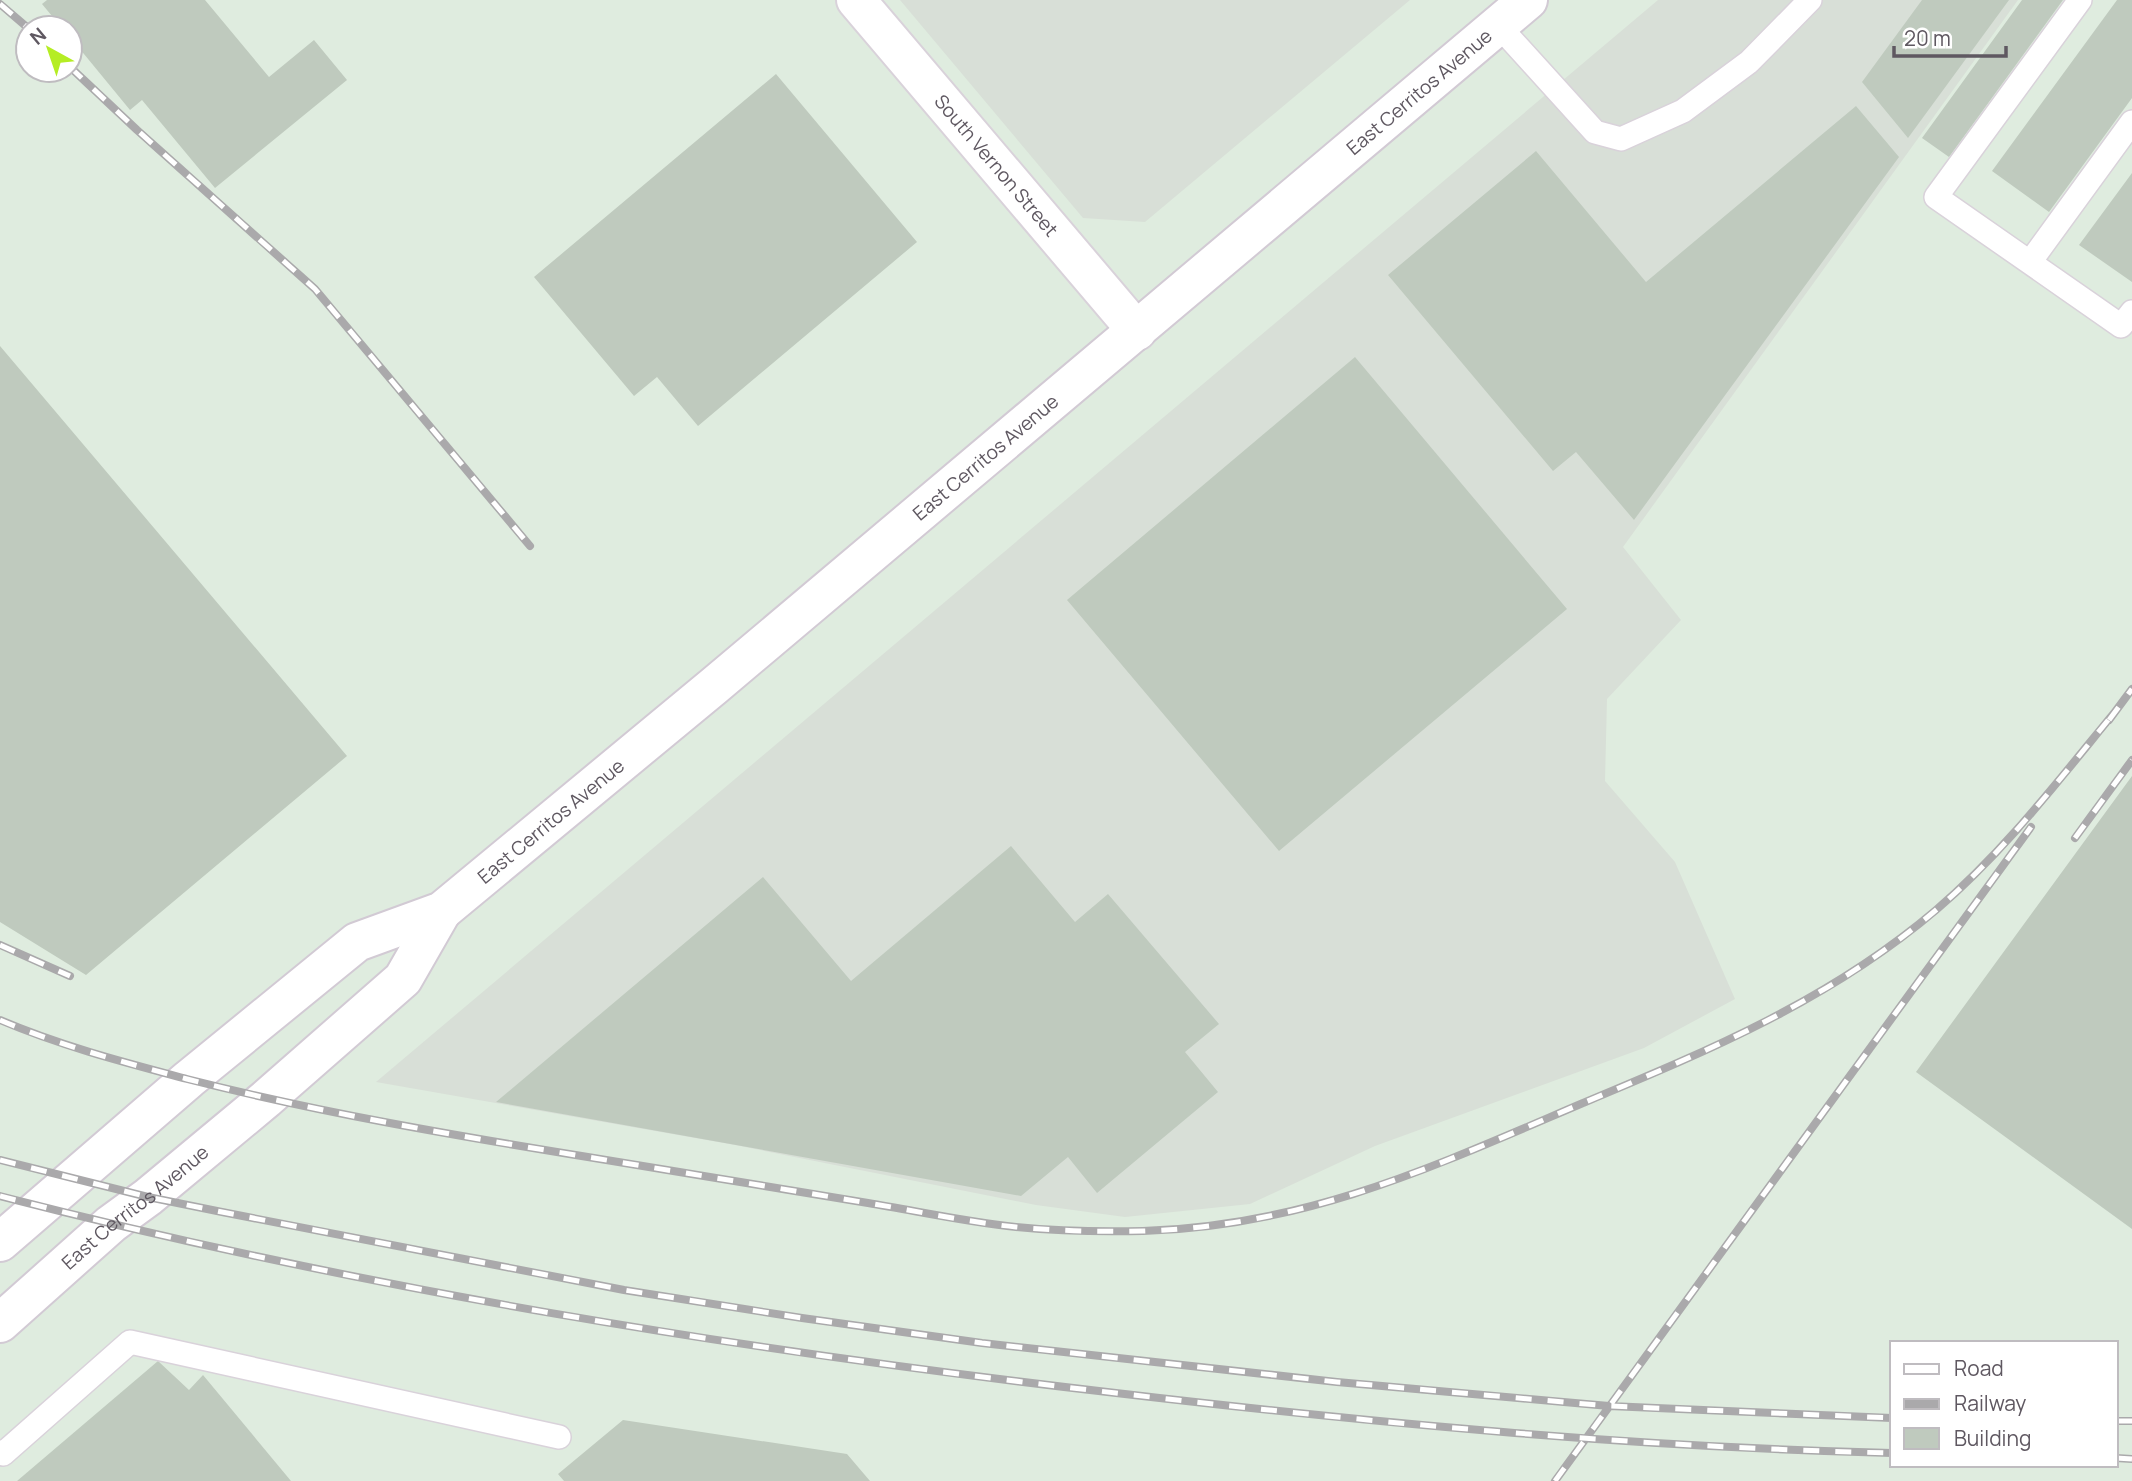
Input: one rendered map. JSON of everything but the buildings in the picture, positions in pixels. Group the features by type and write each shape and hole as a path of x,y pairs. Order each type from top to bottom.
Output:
{"main road":[{"name":"South Vernon Street","path":"856,0 1137,331"},
{"name":"East Cerritos Avenue","path":"0,1242 190,1079 357,942 442,911 1137,331 1528,0"},
{"name":"East Cerritos Avenue","path":"0,1323 111,1224 148,1198 266,1099 403,979 442,911"}],"lane":[{"path":"1499,25 1595,132 1621,139 1683,111 1749,62 1810,0"},
{"path":"2080,0 1936,198 2128,324"},
{"path":"2030,262 2132,122"},
{"path":"0,1452 2,1454 130,1342 559,1437"}],"shaded area":[{"path":"900,0 1410,0 1145,222 1083,218"},
{"path":"1658,0 2018,0 1623,547 1681,620 1607,699 1605,781 1675,862 1735,999 1644,1048 1375,1146 1250,1204 1125,1217 1036,1205 735,1145 376,1082"}],"railway":[{"path":"0,4 14,16"},
{"path":"84,80 315,289 530,546"},
{"path":"2109,720 2132,689"},
{"path":"0,1020 69,1046 187,1079 339,1113 492,1141 998,1225 1095,1231 1203,1227 1261,1218 1316,1205 1422,1170 1677,1063 1811,997 1896,942 1961,888 2030,815 2114,713"},
{"path":"2075,838 2132,760"},
{"path":"1555,1481 2031,827"},
{"path":"0,945 70,976"},
{"path":"0,1160 148,1197 624,1290 982,1343 1337,1382 1609,1406 1890,1418"},
{"path":"0,1196 138,1230 415,1288 555,1314 835,1357 1116,1393 1406,1424 1697,1445 1890,1453"},
{"path":"2118,1421 2132,1421"},
{"path":"2118,1458 2132,1459"}]}
